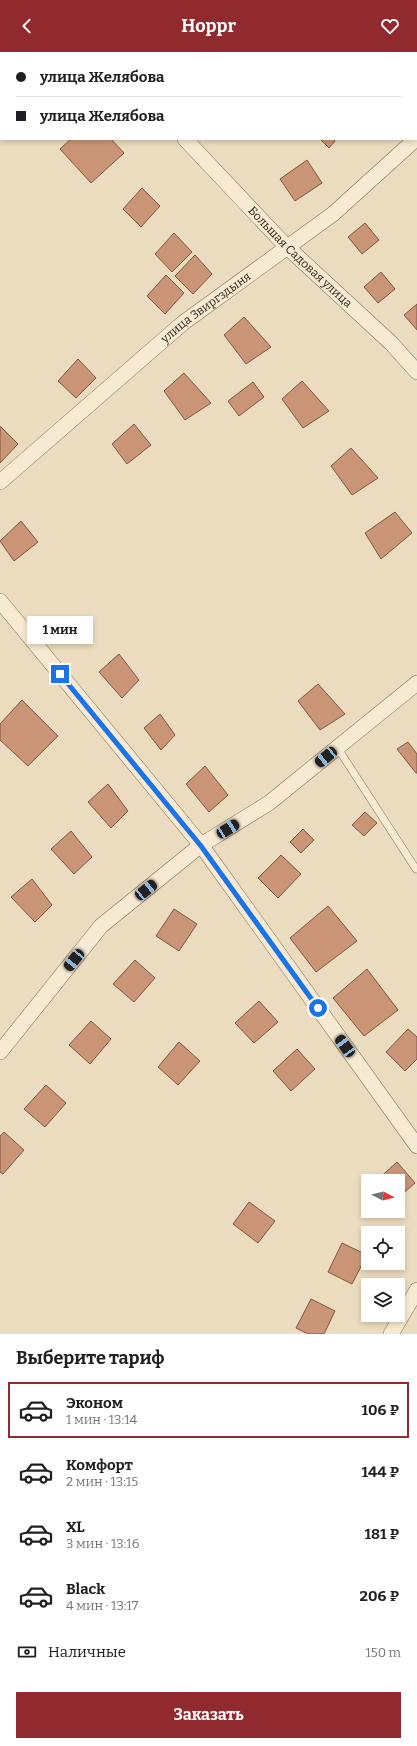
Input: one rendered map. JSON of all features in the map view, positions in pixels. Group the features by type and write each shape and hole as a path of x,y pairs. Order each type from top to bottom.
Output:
{"street":[{"name":"Большая Садовая улица","path":"186,140 286,246 392,343 417,372"},
{"name":"улица Звиргздыня","path":"0,482 183,323 286,246 333,214 415,140"},
{"path":"0,601 201,846 417,1146"},
{"path":"0,1052 101,926 201,846 269,803 417,683"},
{"path":"392,1334 417,1290"}],"lane":[{"path":"337,748 416,869"}],"building":[{"path":"70,140 112,140 124,153 91,183 60,149"},
{"path":"321,140 335,141 329,148"},
{"path":"307,160 322,183 295,201 280,179"},
{"path":"142,188 160,206 141,227 123,209"},
{"path":"365,223 379,240 362,254 348,237"},
{"path":"174,233 192,252 172,272 155,254"},
{"path":"195,255 212,274 193,294 175,276"},
{"path":"381,272 395,289 378,303 364,287"},
{"path":"166,275 184,293 165,314 147,296"},
{"path":"417,304 417,330 404,315"},
{"path":"244,317 271,347 246,364 224,335"},
{"path":"78,359 96,378 76,398 58,381"},
{"path":"184,373 211,403 185,420 164,391"},
{"path":"302,381 329,411 303,428 282,399"},
{"path":"253,382 264,397 239,416 228,401"},
{"path":"134,424 151,445 127,464 112,444"},
{"path":"0,426 18,444 0,463"},
{"path":"351,448 378,478 352,495 331,466"},
{"path":"395,512 412,533 381,559 365,533"},
{"path":"21,521 38,542 14,561 0,541"},
{"path":"119,654 139,680 122,698 99,672"},
{"path":"318,684 345,714 320,730 298,701"},
{"path":"22,700 58,736 28,766 0,740 0,724"},
{"path":"160,714 175,735 161,750 144,728"},
{"path":"408,742 417,754 417,773 397,749"},
{"path":"205,766 228,795 209,812 186,784"},
{"path":"108,784 128,811 111,828 88,802"},
{"path":"365,812 377,823 364,836 352,825"},
{"path":"303,829 314,840 301,853 290,842"},
{"path":"71,831 92,857 74,874 51,849"},
{"path":"281,855 301,874 278,898 258,878"},
{"path":"32,879 52,905 35,922 11,897"},
{"path":"328,906 357,941 316,972 290,938"},
{"path":"174,909 197,924 179,951 156,936"},
{"path":"135,960 155,978 134,1002 113,984"},
{"path":"367,969 398,1010 364,1036 333,998"},
{"path":"259,1001 278,1022 254,1043 235,1023"},
{"path":"91,1021 111,1039 90,1064 69,1045"},
{"path":"408,1029 417,1037 417,1059 405,1071 386,1052"},
{"path":"179,1042 200,1061 178,1085 158,1067"},
{"path":"297,1049 315,1069 291,1091 273,1071"},
{"path":"46,1085 66,1103 45,1127 24,1109"},
{"path":"4,1132 24,1150 3,1174 0,1172 0,1136"},
{"path":"397,1162 415,1183 405,1192 405,1174 384,1174"},
{"path":"249,1202 275,1221 258,1243 233,1224"},
{"path":"342,1243 361,1252 361,1267 352,1284 328,1272"},
{"path":"311,1299 335,1311 324,1334 308,1334 296,1328"}],"route":[{"path":"60,674 201,846 318,1008"}]}
